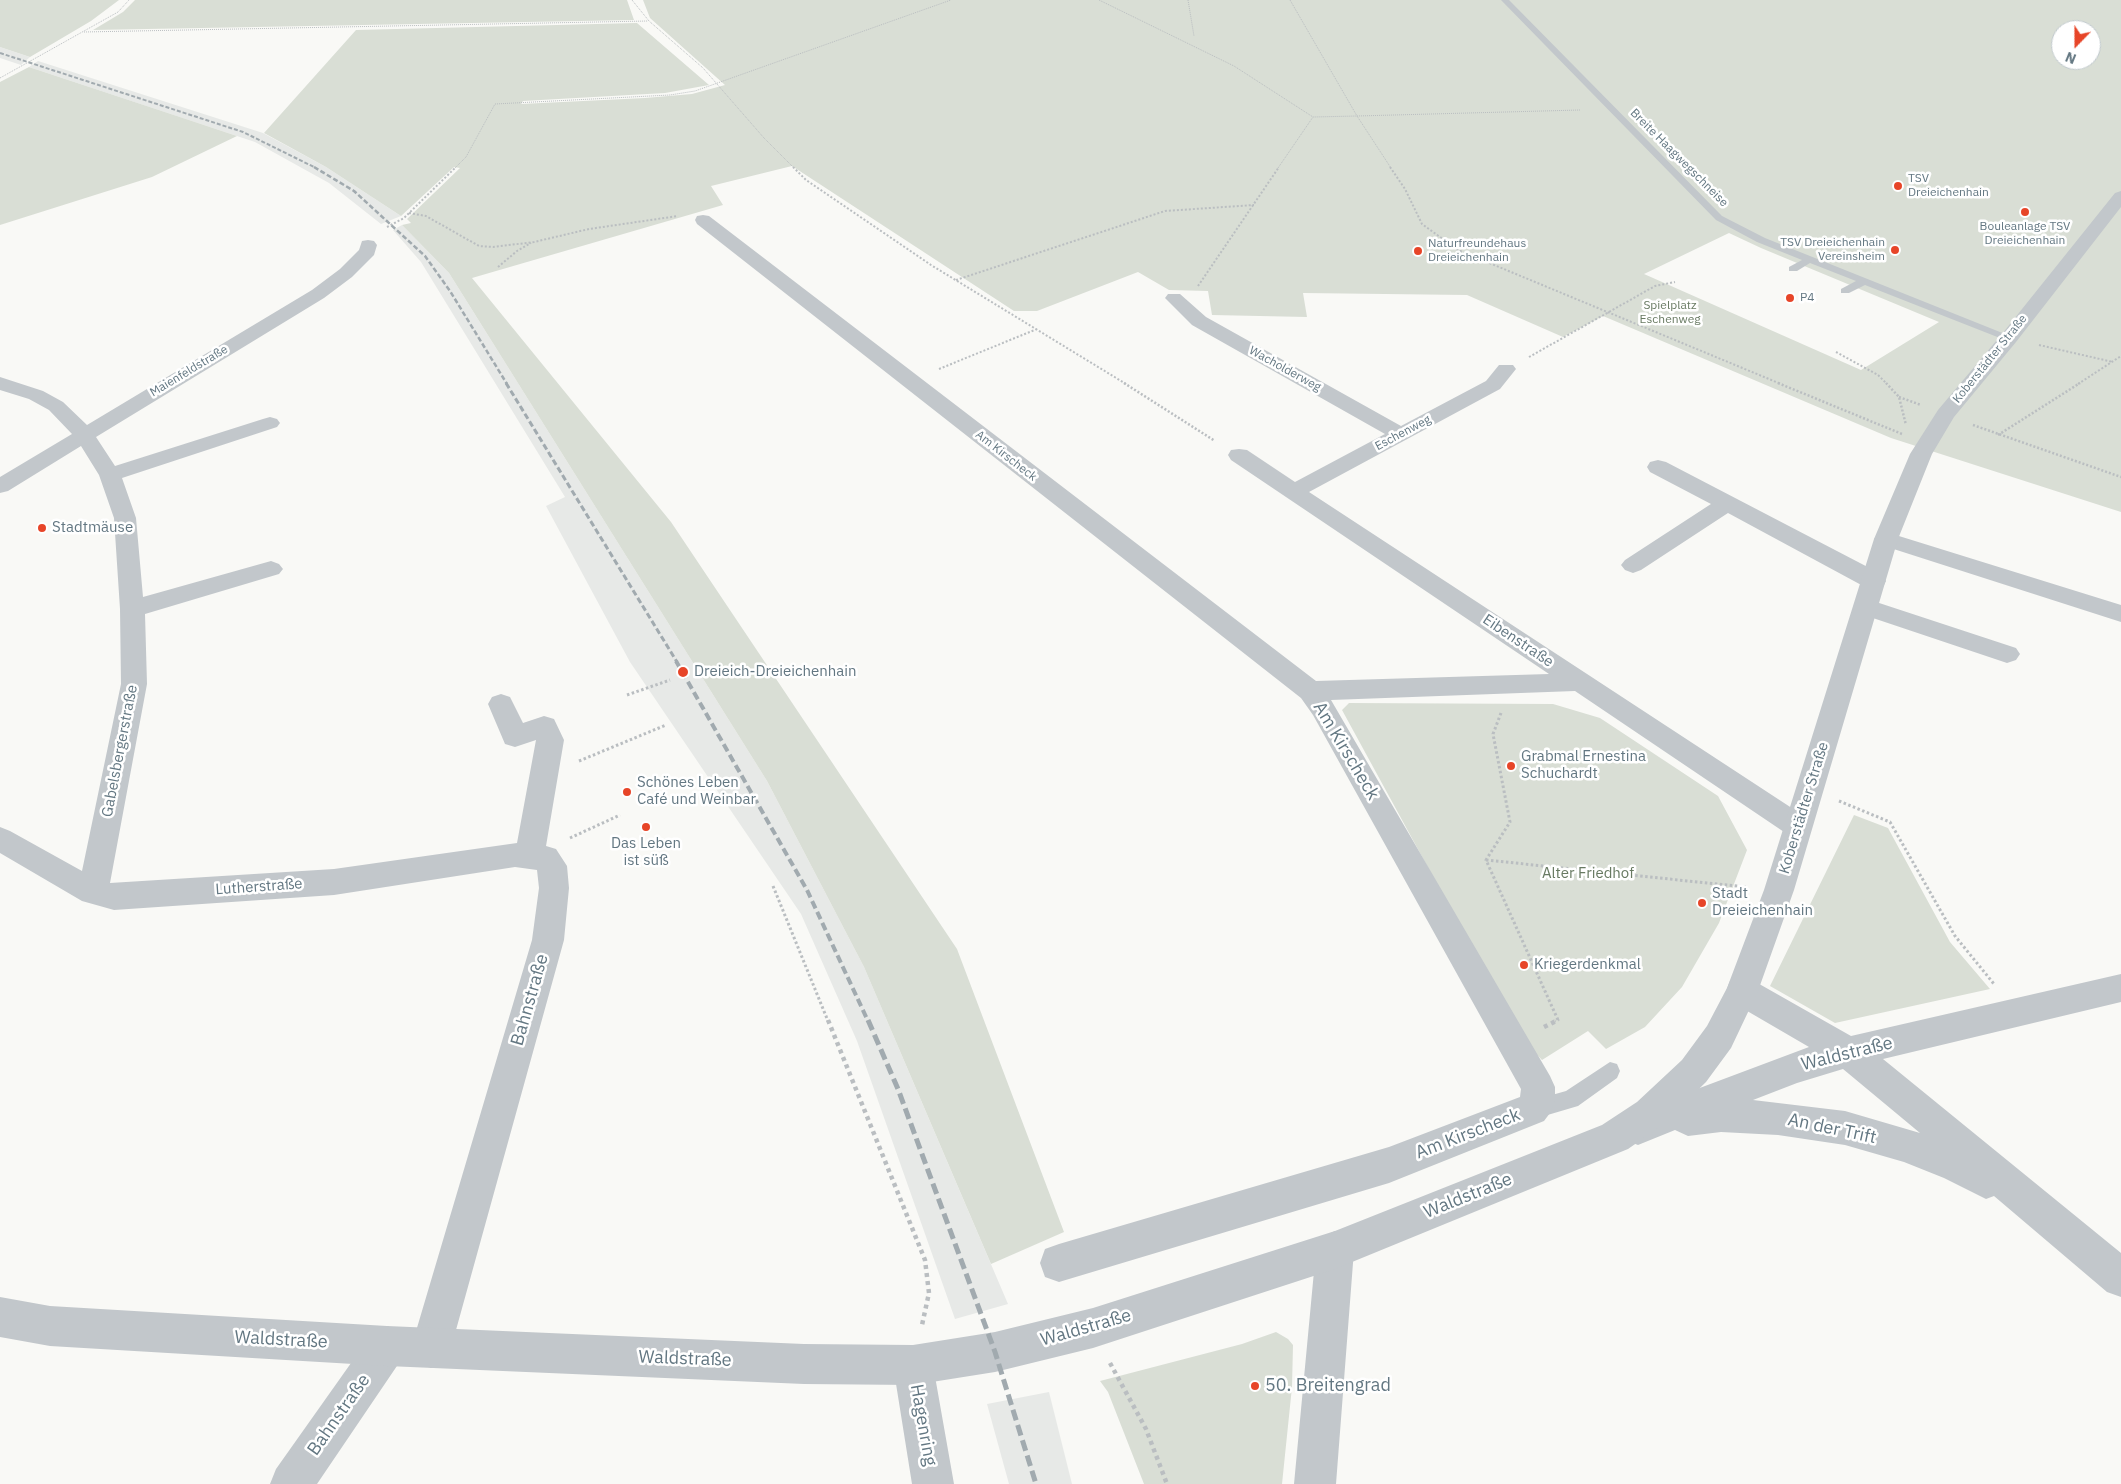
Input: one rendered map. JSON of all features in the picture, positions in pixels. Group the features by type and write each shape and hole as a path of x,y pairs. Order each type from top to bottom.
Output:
{"street":[{"name":"Koberstädter Straße","path":"1615,1137 1649,1114 1694,1071 1719,1037 1742,991 1779,890 1797,826 1867,607 1886,539 1922,454 1918,440 1945,414 2009,338 2121,196"},
{"name":"Am Kirscheck","path":"703,220 1310,691 1323,708 1538,1088 1538,1101 1532,1109 1389,1165 1058,1263"},
{"name":"Maienfeldstraße","path":"0,486 318,294 346,273 368,251 368,245"},
{"name":"Wacholderweg","path":"1174,298 1199,321 1400,434"},
{"name":"Eschenweg","path":"1294,490 1493,385 1506,369"},
{"name":"Gabelsbergerstraße","path":"0,382 36,395 56,406 84,434 110,475 125,518 132,609 134,684 93,892"},
{"path":"110,475 270,423"},
{"name":"Eibenstraße","path":"1239,455 1797,826"},
{"path":"1658,468 1874,581"},
{"path":"1634,565 1726,504"},
{"path":"1886,539 2121,614"},
{"path":"132,609 271,569"},
{"path":"1867,607 2007,654"},
{"name":"Am Kirscheck","path":"1310,691 1579,682"},
{"path":"501,704 515,737 544,726 550,740 542,776 537,857"},
{"name":"Lutherstraße","path":"0,839 93,892 114,896 334,882 515,854 537,857"},
{"name":"Bahnstraße","path":"431,1348 548,940 554,888 552,866 537,857"},
{"name":"Waldstraße","path":"0,1317 50,1326 387,1346 804,1364 913,1365 995,1352 1093,1328 1335,1250 1615,1137 1796,1067 1848,1052 2121,988"},
{"name":"An der Trift","path":"1742,991 1848,1052 2121,1278"},
{"name":"An der Trift","path":"1615,1137 1675,1121 1721,1115 1813,1122 1845,1128 1904,1145 1956,1166 2036,1208"},
{"path":"1315,1484 1335,1250"},
{"name":"Bahnstraße","path":"291,1484 387,1346"},
{"name":"Hagenring","path":"913,1365 933,1484"}],"lane":[{"name":"Breite Haagwegschneise","path":"1505,0 1719,218 1756,242 1810,260 2009,338"},
{"path":"1793,269 1810,260"},
{"path":"1845,291 1864,281"},
{"path":"1532,1109 1571,1099 1610,1071"}],"path":[{"path":"1,77 118,12 129,0"},
{"path":"632,0 649,21 702,68 764,138 806,180 955,280 1070,348 1171,415 1239,455"},
{"path":"383,230 409,213 466,157 495,104 695,91 717,85 951,0"},
{"path":"1099,0 1234,66 1314,117 1613,109"},
{"path":"1188,0 1194,36"},
{"path":"1290,0 1357,116 1404,189 1422,224 1458,250 1918,440"},
{"path":"84,32 649,21"},
{"path":"1174,298 1195,290 1314,117"},
{"path":"955,280 1165,211 1254,206"},
{"path":"409,213 426,216 479,246 534,242 589,229 682,215 703,220"},
{"path":"498,267 517,251 534,242"},
{"path":"1506,369 1655,286 1675,282"},
{"path":"910,381 1037,329"},
{"path":"2009,338 2114,362"},
{"path":"1836,352 1878,375 1894,390 1918,440"},
{"path":"2121,356 1998,435 2121,477"},
{"path":"627,695 670,680"},
{"path":"1486,860 1510,822 1493,734 1512,685"},
{"path":"542,776 666,725"},
{"path":"1809,789 1890,822 1955,936 2018,1013"},
{"path":"537,857 562,842 620,815"},
{"path":"1486,860 1779,890"},
{"path":"1486,860 1558,1020 1536,1031"},
{"path":"773,886 925,1260 929,1293 913,1365"},
{"path":"1093,1328 1146,1429 1167,1484"}],"shaded area":[{"path":"0,47 30,57 21,65 0,58"},
{"path":"38,61 263,133 326,167 401,216 381,224 329,183 255,142 29,67"},
{"path":"402,225 449,273 767,781 864,967 1008,1304 955,1319 857,1041 801,914 630,662 546,506 565,497 421,262 393,230"},
{"path":"1049,1392 1072,1484 1009,1484 987,1404"}],"green space":[{"path":"0,0 119,0 91,21 30,57 0,47"},
{"path":"135,0 627,0 634,20 93,30 123,12"},
{"name":"Spielplatz Eschenweg","path":"643,0 2121,0 2121,512 1891,438 1603,316 1563,337 1467,295 1303,293 1307,317 1212,315 1208,291 1169,290 1138,272 1037,311 1014,311 792,166 711,186 723,205 472,278 671,522 957,949 1064,1232 991,1264 864,967 767,781 449,273 402,225 411,223 407,219 460,168 454,167 401,216 326,167 264,133 356,30 637,23 709,85 665,93 523,101 521,104 692,94 725,85 650,18","holes":["1729,233 1939,322 1861,370 1644,274"]},
{"path":"29,67 237,136 152,177 0,225 0,82"},
{"name":"Alter Friedhof","path":"1349,703 1553,704 1600,718 1718,796 1747,850 1719,923 1682,987 1645,1027 1606,1049 1588,1031 1542,1060 1521,1038 1342,710"},
{"path":"1854,815 1888,828 1950,942 1990,989 1835,1023 1770,986"},
{"path":"1276,1332 1288,1339 1293,1345 1292,1387 1282,1484 1144,1484 1108,1392 1100,1381 1242,1344"}],"railway":[{"path":"0,53 243,132 314,167"},
{"path":"314,167 354,191 425,256 450,291 507,384"},
{"path":"506,383 677,662"},
{"path":"676,661 807,890 868,1021"},
{"path":"868,1020 898,1089 995,1352 1036,1484"}],"place":[{"name":"TSV Dreieichenhain","path":"1898,186"},
{"name":"Bouleanlage TSV Dreieichenhain","path":"2025,212"},
{"name":"TSV Dreieichenhain Vereinsheim","path":"1895,250"},
{"name":"Naturfreundehaus Dreieichenhain","path":"1418,251"},
{"name":"P4","path":"1790,298"},
{"name":"Stadtmäuse","path":"42,528"},
{"name":"Dreieich-Dreieichenhain","path":"683,672"},
{"name":"Grabmal Ernestina Schuchardt","path":"1511,766"},
{"name":"Schönes Leben Café und Weinbar","path":"627,792"},
{"name":"Das Leben ist süß","path":"646,827"},
{"name":"Stadt Dreieichenhain","path":"1702,903"},
{"name":"Kriegerdenkmal","path":"1524,965"},
{"name":"50. Breitengrad","path":"1255,1386"}]}
